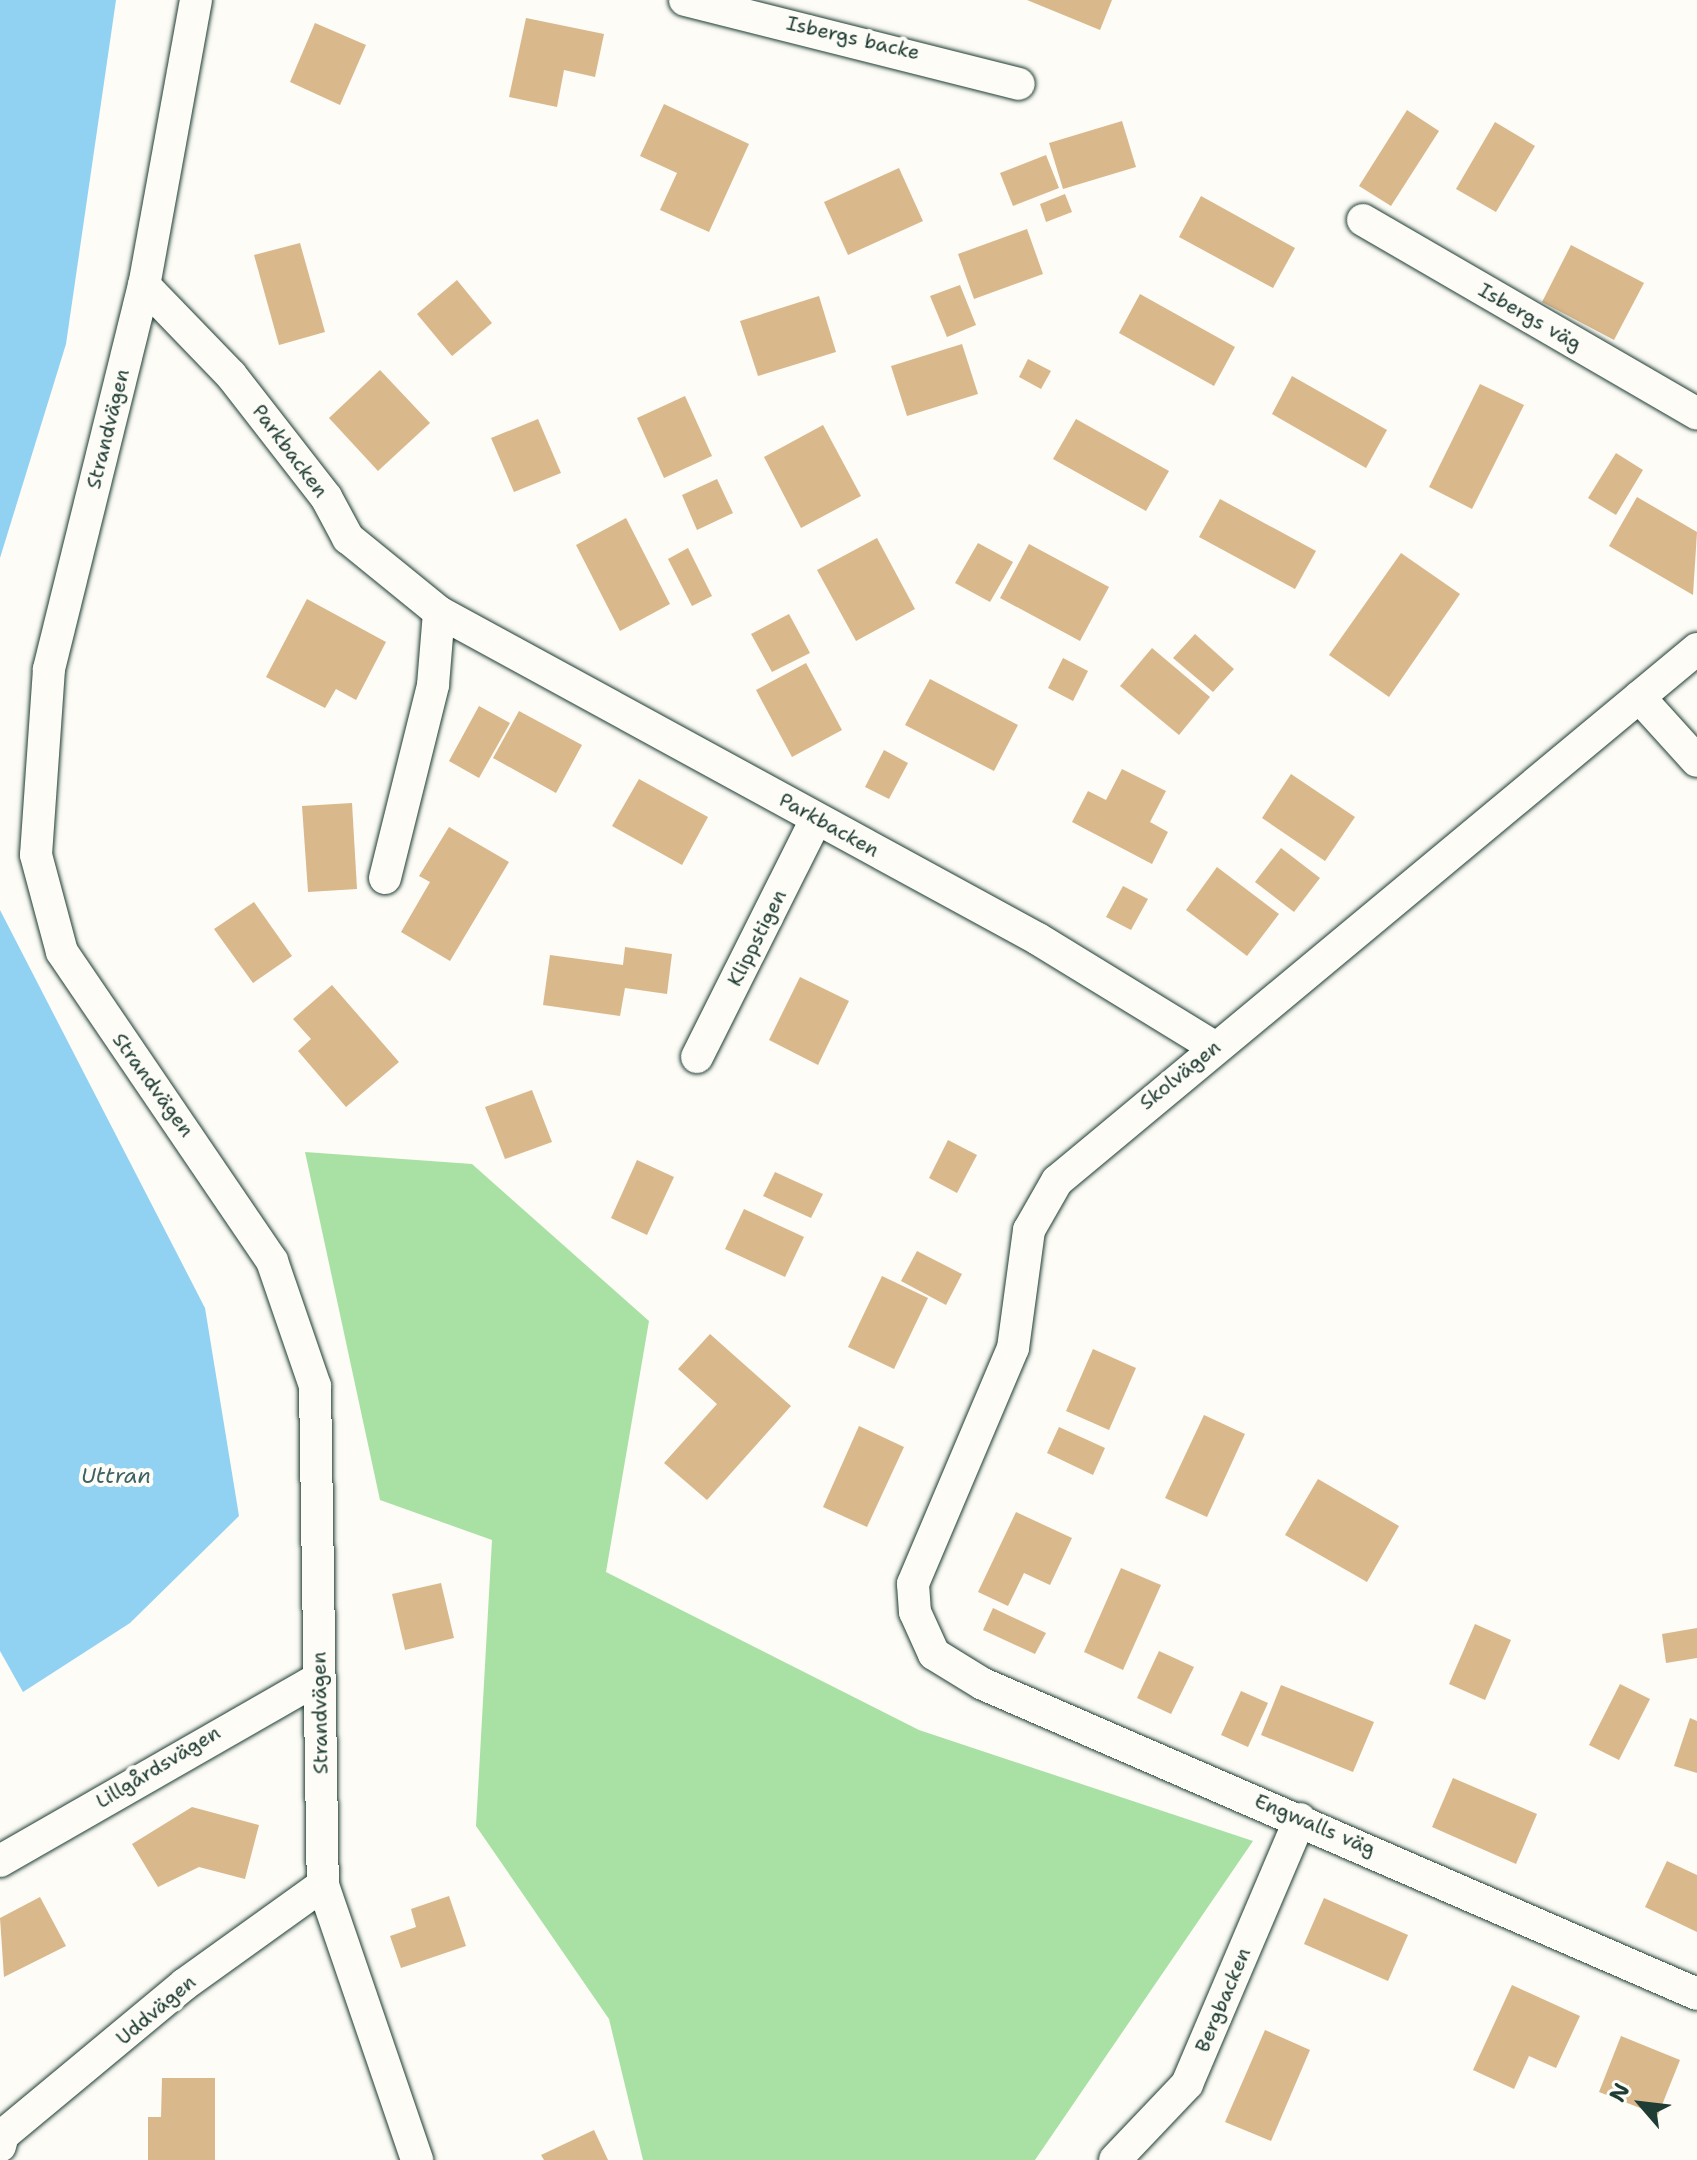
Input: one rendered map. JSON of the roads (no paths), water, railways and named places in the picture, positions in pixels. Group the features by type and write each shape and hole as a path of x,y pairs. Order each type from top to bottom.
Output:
{"street":[{"name":"Strandvägen","path":"196,0 144,285 49,669 36,855 62,952 272,1261 315,1386 323,1885 417,2160"},
{"name":"Isbergs backe","path":"685,0 1019,84"},
{"name":"Isbergs väg","path":"1363,220 1697,414"},
{"name":"Parkbacken","path":"144,285 231,375 326,497 348,538 439,612 1038,939 1214,1047"},
{"path":"385,878 433,685 439,612"},
{"name":"Skolvägen","path":"934,1654 915,1612 913,1584 1013,1348 1029,1230 1040,1206 1080,1157 1214,1047 1364,932 1697,649"},
{"path":"1639,697 1697,761"},
{"name":"Klippstigen","path":"697,1057 816,819"},
{"name":"Engwalls väg","path":"934,1654 1080,1728 1300,1819 1697,1994"},
{"name":"Lillgårdsvägen","path":"0,1861 319,1678"},
{"name":"Bergbacken","path":"1115,2160 1187,2084 1300,1819"},
{"name":"Uddvägen","path":"1,2139 185,1984 323,1885"}],"water":[{"path":"0,0 116,0 66,344 0,558"},
{"name":"Uttran","path":"0,910 205,1308 239,1516 130,1623 23,1692 0,1651"}]}
